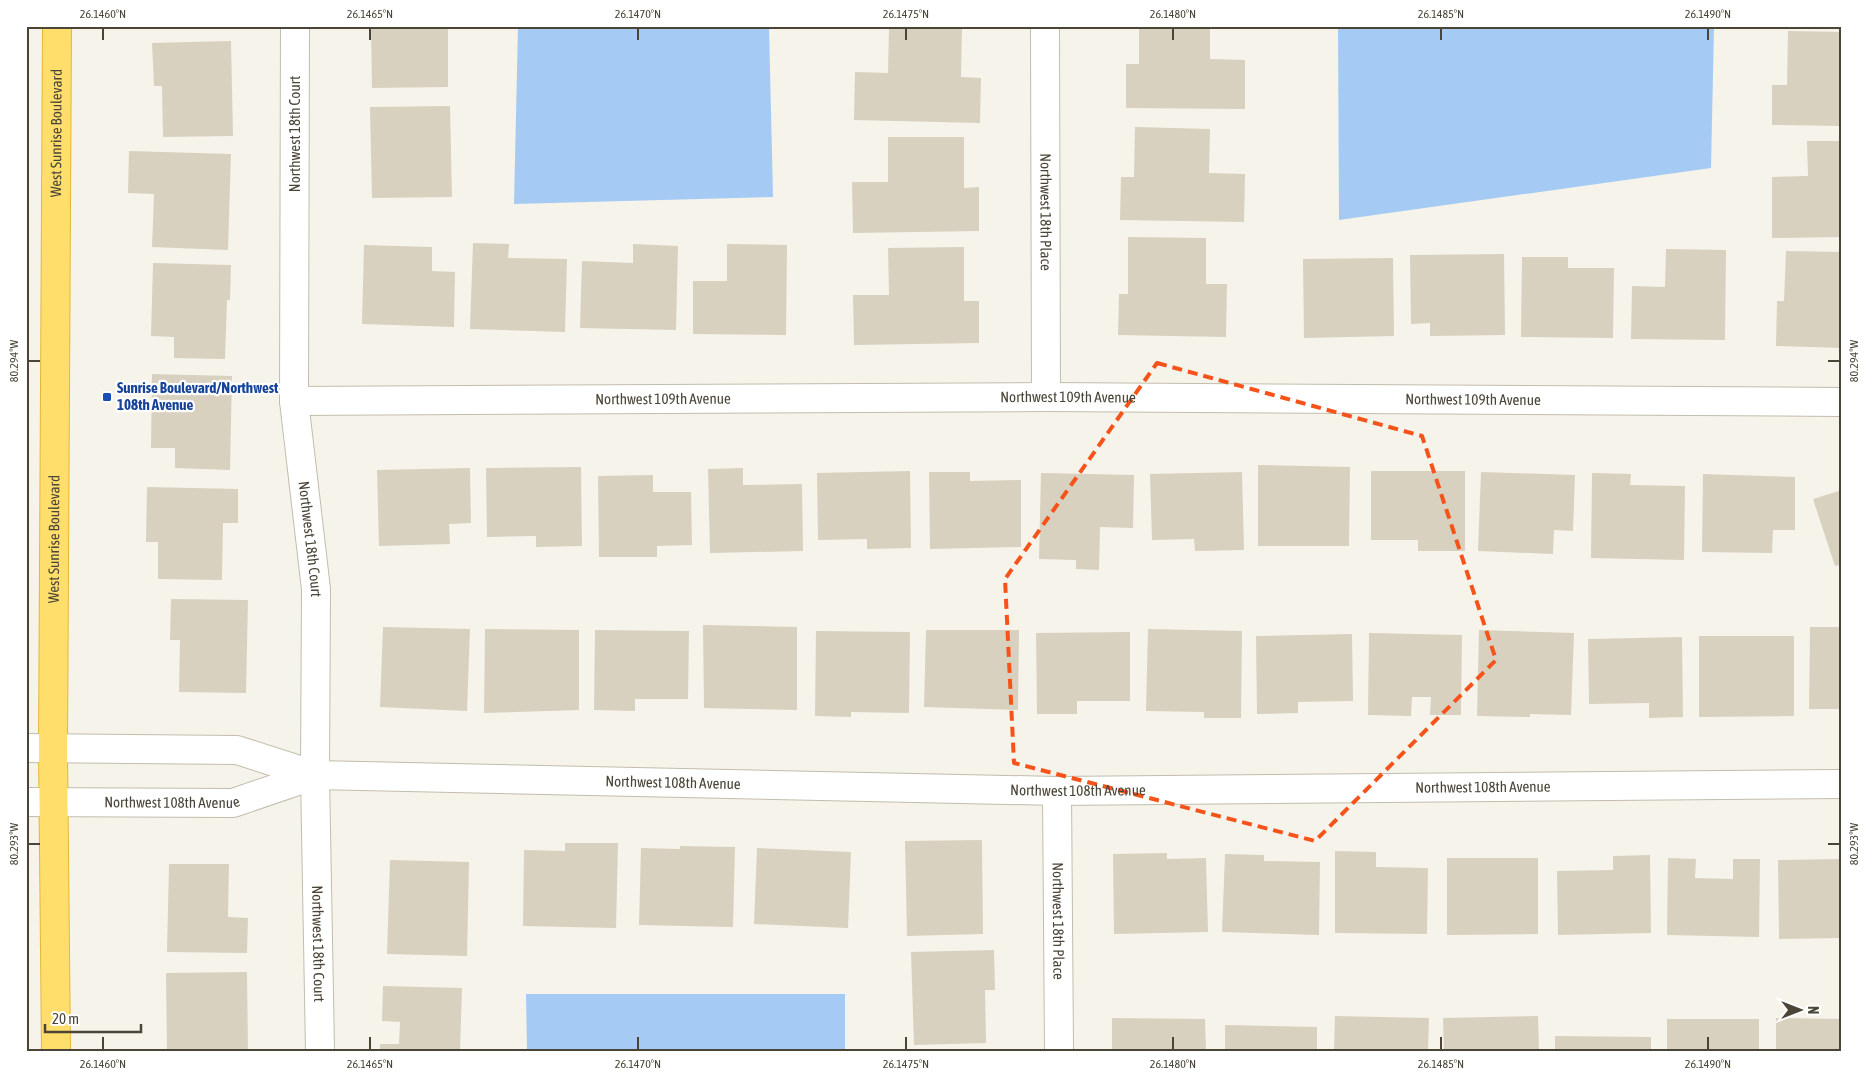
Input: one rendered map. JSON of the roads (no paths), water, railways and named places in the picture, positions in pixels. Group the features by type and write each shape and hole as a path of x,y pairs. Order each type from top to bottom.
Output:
{"highway":[{"name":"West Sunrise Boulevard","path":"56,1051 54,750 57,26"}],"street":[{"name":"Northwest 18th Court","path":"295,26 294,402 316,589 315,775 320,1051"},
{"name":"Northwest 18th Place","path":"1045,26 1046,397"},
{"name":"Northwest 109th Avenue","path":"294,402 1046,397 1842,402"},
{"name":"Northwest 108th Avenue","path":"26,748 54,750 236,750 315,775 1056,791 1842,784"},
{"name":"Northwest 108th Avenue","path":"26,802 233,803 315,775"},
{"name":"Northwest 18th Place","path":"1056,791 1059,1051"}],"water":[{"path":"518,26 769,26 773,197 514,204"},
{"path":"1338,26 1714,26 1711,168 1339,220"},
{"path":"526,994 845,994 845,1051 527,1051"}],"place":[{"name":"Sunrise Boulevard/Northwest 108th Avenue","path":"107,397"}]}
